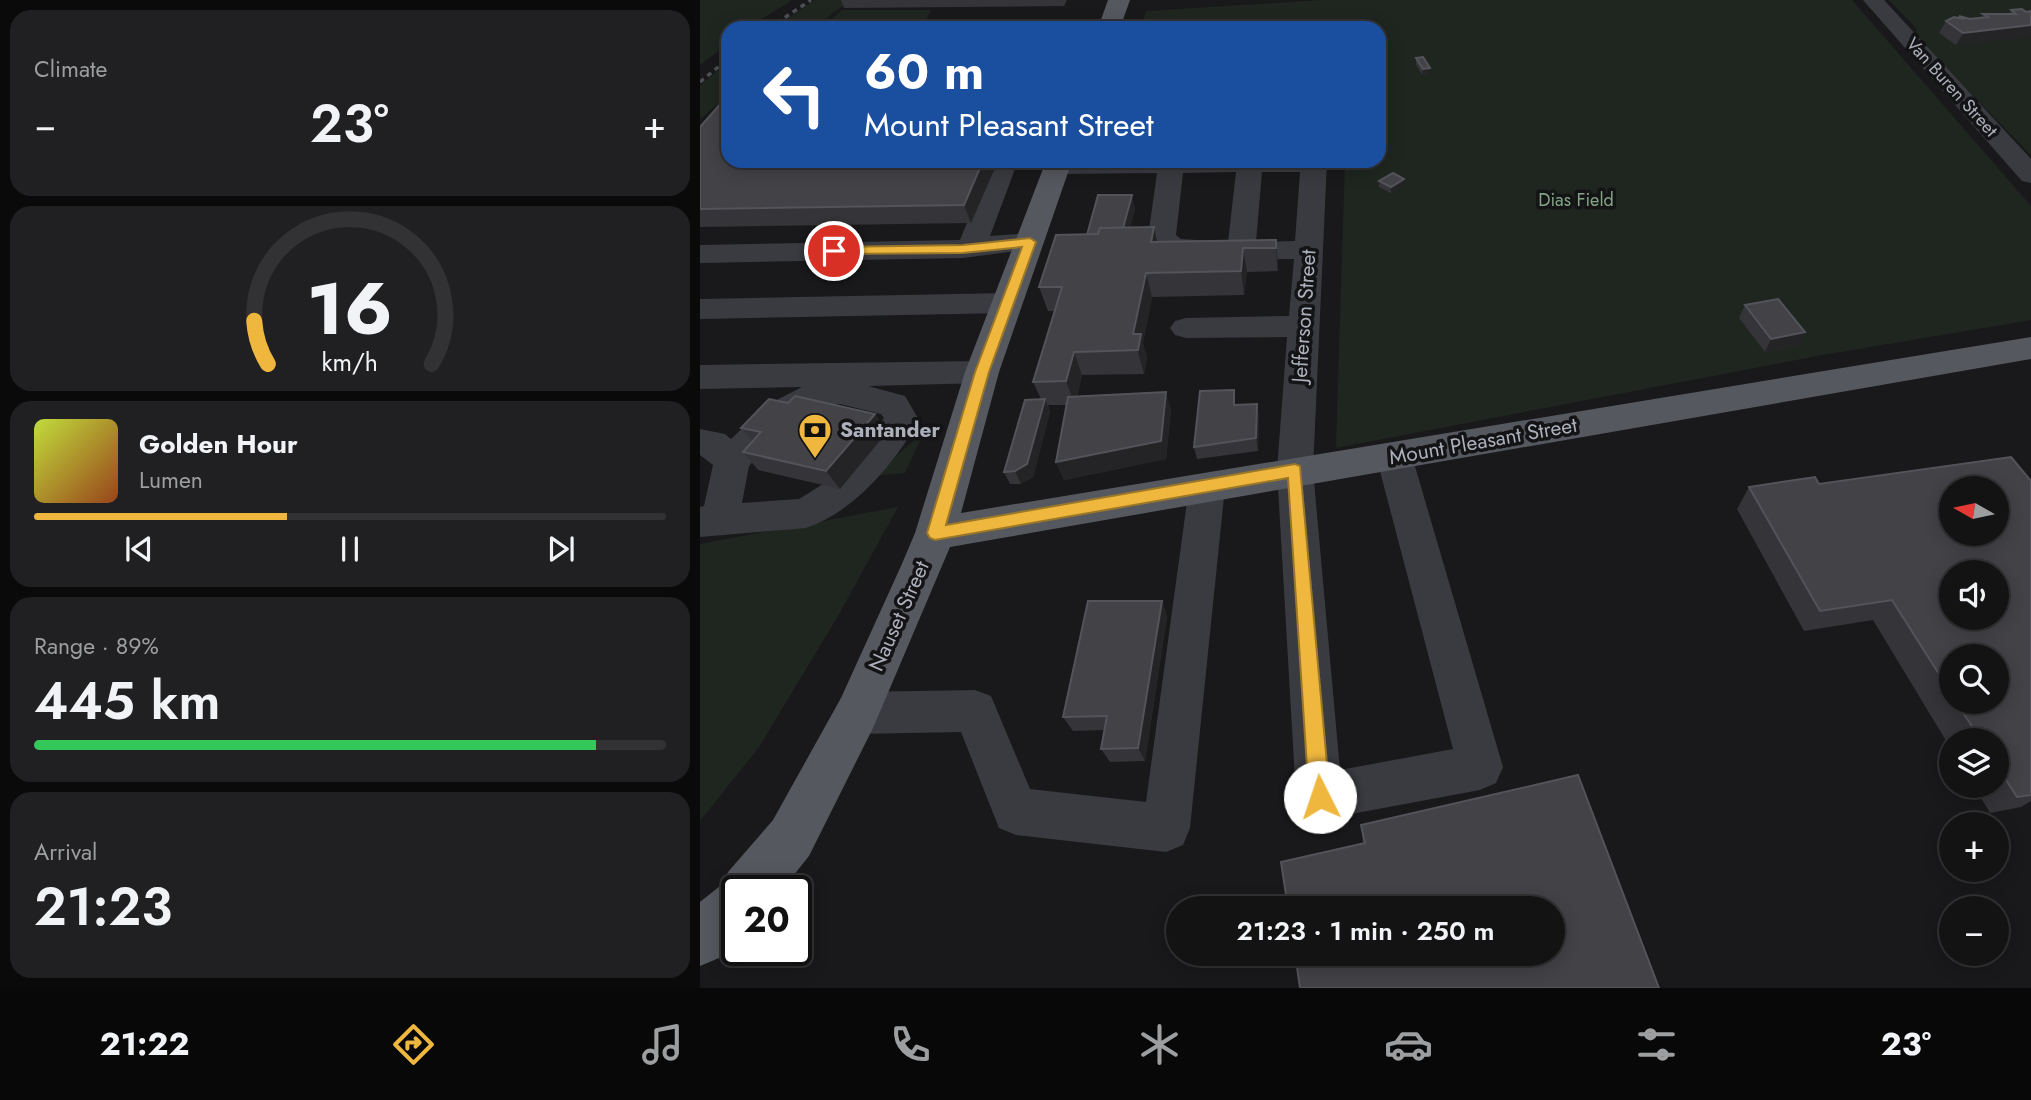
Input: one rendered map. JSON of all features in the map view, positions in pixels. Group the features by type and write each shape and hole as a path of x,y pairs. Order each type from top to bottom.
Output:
{"main road":[{"path":"1111,21 1119,0"},
{"name":"Nauset Street","path":"760,875 791,838 857,713 935,533 982,372 1057,168"},
{"name":"Mount Pleasant Street","path":"935,533 1295,470 1394,456 2031,348"},
{"path":"700,939 721,919"}],"street":[{"name":"Van Buren Street","path":"1873,0 2031,175"},
{"path":"979,243 1003,168"},
{"path":"1241,251 1250,168"},
{"name":"Jefferson Street","path":"1314,168 1295,470 1320,797 1480,767 1394,456"},
{"path":"700,254 963,249 979,243 1030,242"},
{"path":"700,309 1007,303"},
{"path":"1186,328 1304,326"},
{"path":"700,377 982,372"},
{"path":"841,392 893,405 902,420 849,486 806,513 710,522 715,449 808,396 841,392"},
{"path":"857,713 975,712 1016,811 1166,828 1207,487"}],"lane":[{"path":"1171,168 1162,237 1173,247 1203,251 1308,250"}],"green space":[{"path":"700,0 792,0 759,21 721,21 721,49 700,65"},
{"path":"815,0 853,0 825,21 784,21"},
{"name":"Dias Field","path":"1323,0 1852,0 2031,206 2031,320 1823,355 1336,448 1345,168 1386,168 1386,21 1143,21 1146,11"},
{"path":"1889,0 2031,0 2031,155 1941,63 1916,33 1917,29"},
{"path":"842,10 931,10 926,21 829,21"},
{"path":"721,68 721,102 700,119 700,86"},
{"path":"917,438 921,439 905,473 873,476"},
{"path":"898,507 838,616 759,747 700,821 700,544"}],"building":[{"path":"2011,10 2031,11 2031,25 1963,33 1946,21 1954,17 1964,19 1959,16 1970,19 1988,17 1983,14 2016,14"},
{"path":"1423,57 1430,68 1423,69 1416,58"},
{"path":"721,103 721,168 980,168 964,205 700,209 700,127"},
{"path":"1393,173 1404,179 1391,187 1379,181"},
{"path":"1098,195 1132,195 1123,228 1100,228 1098,234 1087,235"},
{"path":"1154,227 1151,242 1276,240 1276,248 1243,248 1241,271 1146,273 1133,334 1141,334 1138,350 1074,352 1066,381 1033,382 1062,287 1039,287 1056,235 1098,234 1100,228"},
{"path":"1778,299 1805,332 1771,339 1745,305"},
{"path":"1234,390 1234,405 1257,404 1256,438 1194,447 1200,391"},
{"path":"1166,392 1161,441 1056,462 1068,397"},
{"path":"795,396 875,414 826,471 743,452 761,432 741,428 769,399 788,403"},
{"path":"1045,399 1027,464 1015,471 1004,472 1025,400"},
{"path":"2011,457 2031,481 2031,795 2017,797 2009,785 2009,728 1973,728 1964,714 2009,714 2009,644 1939,644 1939,674 1892,600 1820,611 1749,487 1815,477 1819,484"},
{"path":"1088,601 1162,601 1138,748 1101,749 1107,716 1063,717"},
{"path":"1578,775 1659,988 1300,988 1297,966 1565,966 1565,896 1286,896 1281,862 1365,843 1361,825"}],"railway":[{"path":"780,21 811,0"},
{"path":"700,82 721,65"}],"place":[{"name":"Santander","path":"815,460"}],"route":[{"path":"834,251 963,249 1030,242 982,372 935,533 1295,470 1320,797"}]}
